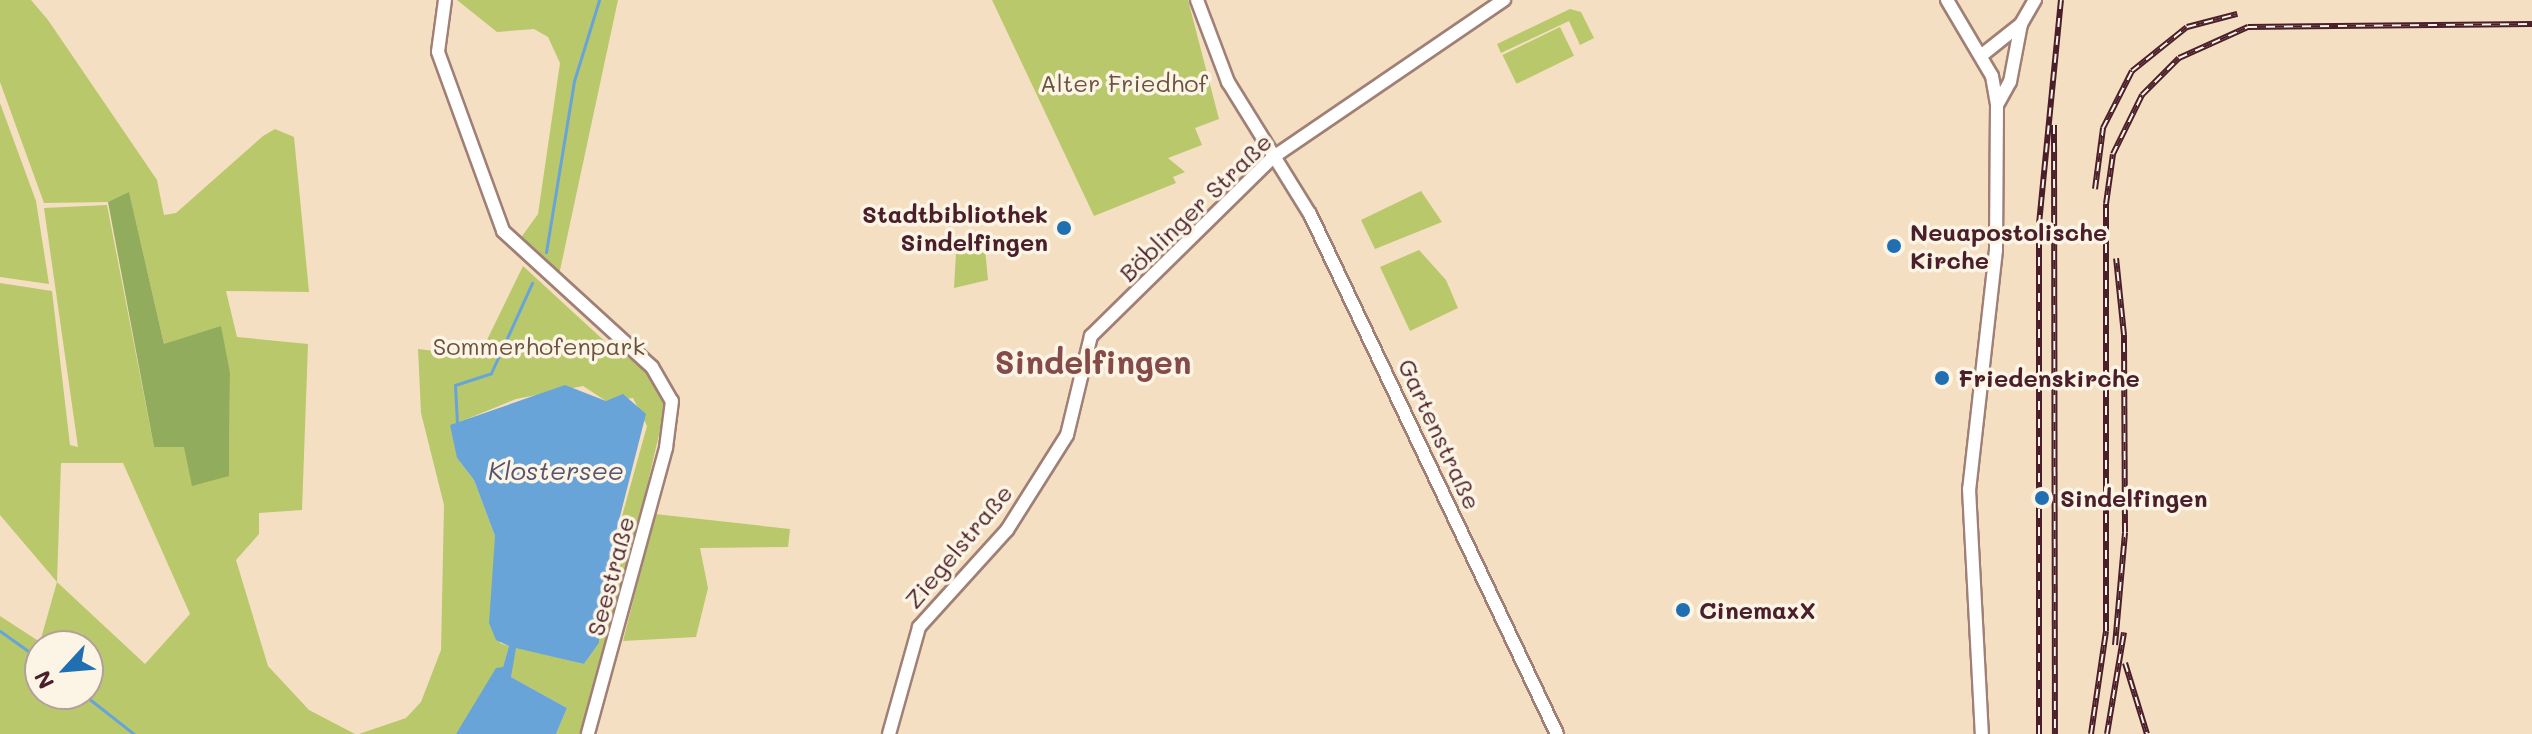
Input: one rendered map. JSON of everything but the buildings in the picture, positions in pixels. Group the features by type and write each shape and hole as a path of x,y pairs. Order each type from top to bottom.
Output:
{"main road":[{"name":"Seestraße","path":"445,0 437,42 503,231 664,381 673,408 666,448 588,734"},
{"name":"Gartenstraße","path":"1197,0 1228,82 1272,158 1310,214 1557,734"},
{"name":"Böblinger Straße","path":"1084,346 1272,158 1504,0"},
{"path":"1947,0 1982,55 1997,105 1996,250 1968,503 1982,734"},
{"path":"1997,105 2010,82 2021,24 2035,0"},
{"path":"1982,55 2021,24"},
{"name":"Ziegelstraße","path":"889,734 919,627 1007,530 1067,435 1084,346"}],"green space":[{"path":"0,0 31,0 48,20 157,180 164,215 176,213 263,136 275,129 294,137 309,292 226,291 237,337 308,344 302,510 259,513 259,534 236,560 268,666 309,710 355,734 0,734 0,616 24,632 24,710 104,710 104,630 43,630 57,582 0,515 0,283 52,291 70,445 78,447 44,208 107,205 154,447 185,446 229,476 230,373 164,344 129,193 108,202 44,203 0,82","holes":["61,463 123,463 190,614 145,664 57,582"]},
{"path":"457,0 618,0 559,275 520,239 538,214 560,63 548,37 534,29 497,32"},
{"name":"Alter Friedhof","path":"992,0 1188,0 1219,119 1195,128 1202,145 1168,158 1185,172 1173,177 1176,183 1094,216"},
{"path":"1570,9 1581,12 1594,38 1580,45 1569,21 1501,53 1497,44"},
{"path":"1560,27 1574,56 1517,84 1502,55"},
{"path":"0,103 36,201 49,284 0,277"},
{"path":"1421,191 1442,222 1375,249 1361,220"},
{"path":"129,192 164,344 221,326 230,373 229,476 192,486 184,447 154,447 108,202"},
{"path":"984,238 988,280 954,288 956,253 930,249 929,239"},
{"path":"1419,250 1446,280 1458,308 1410,331 1380,267"},
{"name":"Sommerhofenpark","path":"523,266 612,348 647,369 666,405 599,690 580,734 556,734 567,708 511,677 510,669 516,647 584,664 599,643 599,599 647,426 633,398 606,401 583,386 516,399 457,423 457,458 474,480 495,536 500,643 509,646 503,667 456,734 359,734 406,718 421,702 441,650 444,505 421,413 418,349 469,355 484,346"},
{"path":"655,514 790,529 788,547 700,548 708,588 696,637 623,641"}],"water":[{"name":"Klostersee","path":"565,385 606,401 623,394 646,414 599,599 599,643 584,664 516,648 511,677 567,708 556,734 456,734 496,668 503,667 509,646 496,640 489,623 495,536 474,480 457,458 450,425"}],"waterway":[{"path":"546,252 574,81 599,0"},
{"path":"457,423 455,385 491,373 532,283"},
{"path":"0,631 24,648"},
{"path":"103,710 134,734"}],"railway":[{"path":"2039,734 2039,224 2061,0"},
{"path":"2095,189 2103,128 2132,71 2187,27 2237,14"},
{"path":"2091,734 2106,631 2106,204 2113,154 2142,95 2179,58 2248,27 2532,24"},
{"path":"2054,125 2055,734"},
{"path":"2115,645 2125,532 2124,335 2116,258"},
{"path":"2107,734 2124,632"},
{"path":"2125,663 2147,734"}],"place":[{"name":"Stadtbibliothek Sindelfingen","path":"1064,228"},
{"name":"Neuapostolische Kirche","path":"1894,246"},
{"name":"Friedenskirche","path":"1942,378"},
{"name":"Sindelfingen","path":"2042,498"},
{"name":"CinemaxX","path":"1683,610"}],"district":[{"name":"Sindelfingen","path":"1093,361"}]}
